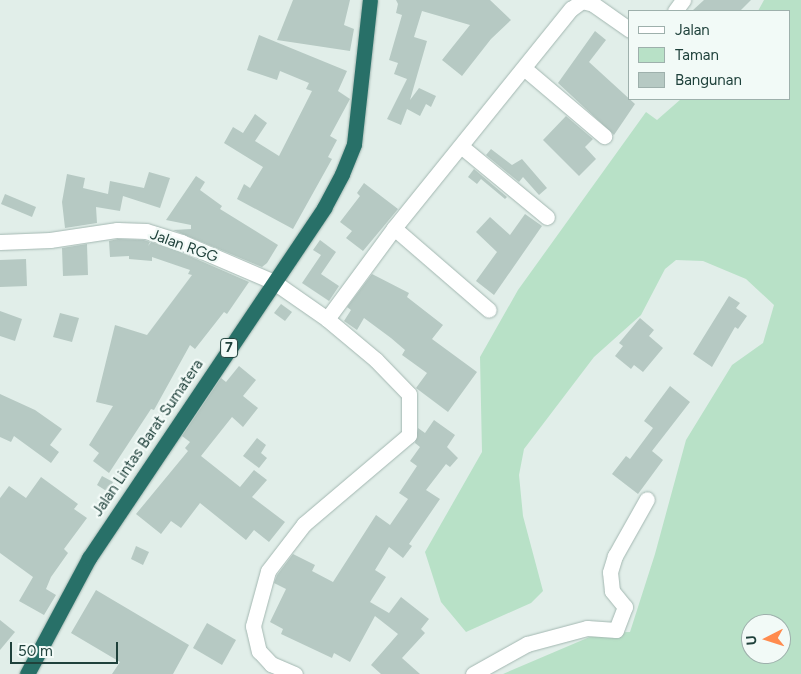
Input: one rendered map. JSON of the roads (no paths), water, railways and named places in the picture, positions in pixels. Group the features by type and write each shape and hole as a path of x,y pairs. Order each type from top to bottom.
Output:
{"highway":[{"name":"Jalan Lintas Barat Sumatera","path":"27,674 89,558 324,208 354,144 370,0"}],"street":[{"path":"328,319 394,228 525,70 572,9 582,1 604,9 628,28"},
{"path":"525,70 604,136"},
{"path":"462,147 546,217"},
{"path":"394,228 489,310"},
{"name":"Jalan RGG","path":"0,242 50,240 117,230 146,231 182,242 274,282 328,319 376,360 409,394 409,435 304,524 268,570 253,626 259,651 271,664 295,674"},
{"path":"473,674 527,644 587,628 616,630 626,607 612,591 610,572 616,556 646,499"}]}
